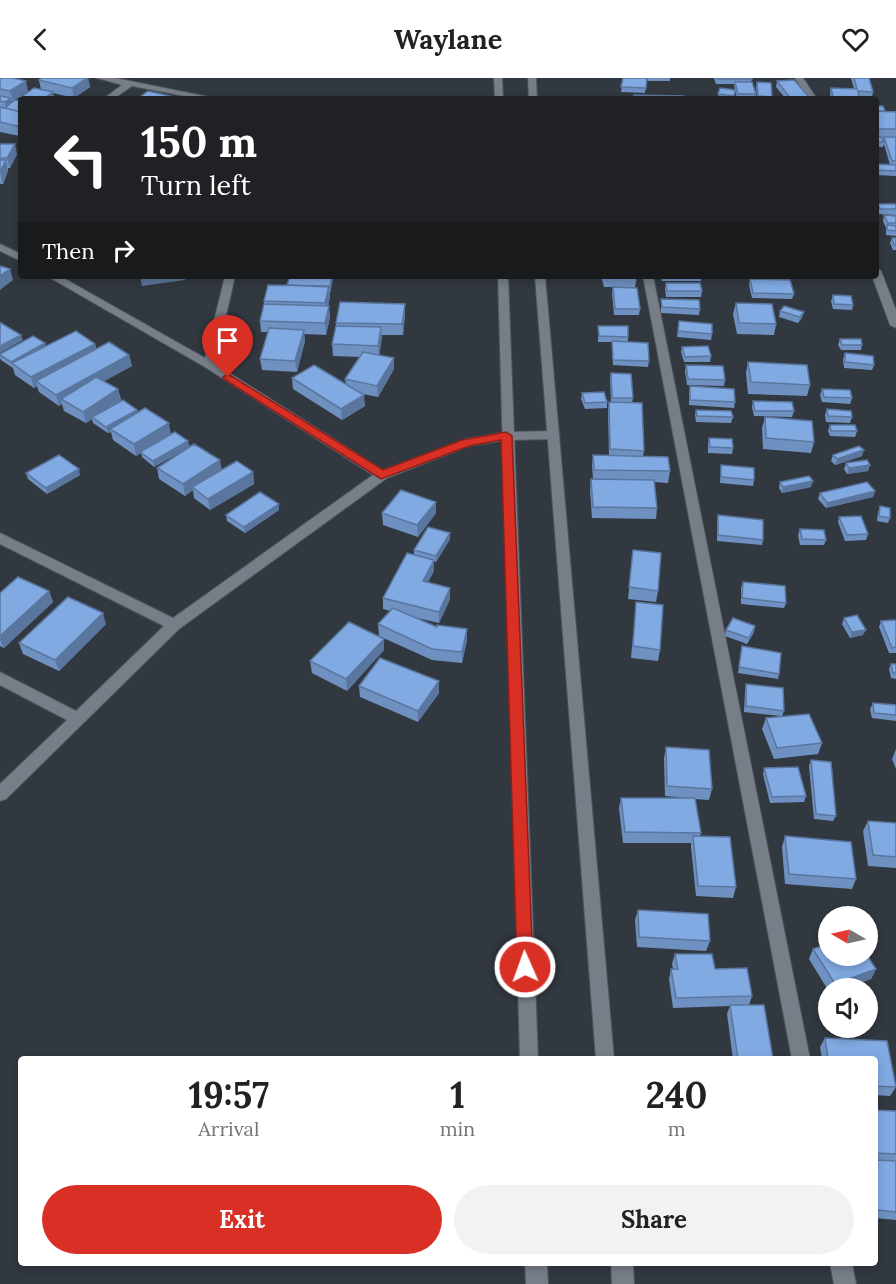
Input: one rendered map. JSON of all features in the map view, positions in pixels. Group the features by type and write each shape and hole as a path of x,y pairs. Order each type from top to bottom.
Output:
{"street":[{"path":"101,78 197,96"},
{"path":"498,78 499,96"},
{"path":"532,78 532,96"},
{"path":"799,78 811,96"},
{"path":"111,96 129,84"},
{"path":"0,247 18,256"},
{"path":"57,279 209,365 381,475"},
{"path":"209,365 229,279"},
{"path":"502,279 529,1056"},
{"path":"540,279 605,1056"},
{"path":"649,279 800,1056"},
{"path":"879,279 896,325"},
{"path":"0,794 174,625 381,475 466,443 506,436 554,435"},
{"path":"0,538 174,625"},
{"path":"0,678 79,719"},
{"path":"536,1266 537,1284"},
{"path":"622,1266 623,1284"},
{"path":"842,1266 845,1284"}],"building":[{"path":"0,78 26,81 10,91 0,89"},
{"path":"42,78 87,78 72,88 39,80"},
{"path":"623,78 647,78 646,88 621,87"},
{"path":"752,78 752,79 717,79"},
{"path":"854,78 869,78 873,92 858,91 859,96 833,96 831,88 857,89"},
{"path":"794,80 808,96 789,96 777,81"},
{"path":"735,82 752,82 756,94 738,94"},
{"path":"757,82 771,83 772,96 758,96"},
{"path":"34,88 53,92 47,96 22,96"},
{"path":"720,88 735,90 734,96 718,94"},
{"path":"148,91 170,96 141,96"},
{"path":"634,95 683,96 634,96"},
{"path":"0,96 11,98 5,102 0,101"},
{"path":"15,100 18,100 18,111 5,108"},
{"path":"879,106 883,106 885,111 879,111"},
{"path":"0,107 18,111 17,126 0,122"},
{"path":"879,111 896,112 896,129 879,129"},
{"path":"884,137 896,137 896,161 892,161"},
{"path":"0,144 15,144 7,158 0,158"},
{"path":"0,160 6,160 0,172"},
{"path":"879,164 896,165 896,171 879,170"},
{"path":"879,204 896,204 896,209 880,209"},
{"path":"884,215 896,216 896,223 888,223"},
{"path":"887,225 896,226 896,231 887,230"},
{"path":"0,266 10,269 0,276"},
{"path":"289,279 331,279 330,287 287,285"},
{"path":"750,279 790,280 794,294 753,293"},
{"path":"666,283 700,283 702,291 667,291"},
{"path":"268,285 329,286 325,303 264,301"},
{"path":"613,287 637,288 640,309 615,309"},
{"path":"833,295 851,296 853,305 834,304"},
{"path":"661,299 699,300 700,309 662,307"},
{"path":"340,302 405,304 402,324 336,323"},
{"path":"736,303 772,304 776,324 739,323"},
{"path":"264,304 329,306 325,323 260,321"},
{"path":"784,306 804,312 800,317 780,311"},
{"path":"679,321 712,324 712,334 678,331"},
{"path":"1,323 21,335 0,346"},
{"path":"336,326 381,327 378,346 332,344"},
{"path":"598,326 628,326 628,337 599,336"},
{"path":"269,328 304,330 295,361 260,359"},
{"path":"76,331 95,344 31,377 12,363"},
{"path":"33,336 45,343 11,362 0,355 0,354"},
{"path":"840,339 861,339 862,345 842,345"},
{"path":"612,341 648,343 649,361 613,360"},
{"path":"109,342 129,355 56,395 36,381"},
{"path":"708,346 711,356 685,357 682,347"},
{"path":"363,352 394,358 377,386 345,379"},
{"path":"845,353 873,356 874,365 845,362"},
{"path":"748,362 807,365 810,385 751,382"},
{"path":"314,365 364,395 341,409 292,378"},
{"path":"686,365 723,366 725,380 688,379"},
{"path":"611,373 631,374 633,398 612,398"},
{"path":"96,377 118,389 83,412 61,399"},
{"path":"690,386 734,389 735,402 690,400"},
{"path":"822,389 850,390 852,398 824,397"},
{"path":"604,392 607,402 585,403 582,393"},
{"path":"123,400 137,410 106,427 92,417"},
{"path":"753,401 792,402 794,411 755,411"},
{"path":"609,402 642,403 644,451 610,449"},
{"path":"145,408 169,423 134,444 110,429"},
{"path":"827,409 851,411 852,417 828,416"},
{"path":"696,410 731,411 733,417 697,416"},
{"path":"765,417 812,421 814,442 766,438"},
{"path":"830,425 855,425 857,431 831,431"},
{"path":"175,432 188,441 153,461 140,452"},
{"path":"709,438 732,439 733,448 710,447"},
{"path":"194,444 220,460 183,484 157,468"},
{"path":"859,446 864,450 837,459 833,455"},
{"path":"59,455 79,469 46,488 26,473"},
{"path":"593,455 668,457 670,471 594,470"},
{"path":"867,460 870,465 849,468 846,463"},
{"path":"237,461 253,472 208,499 192,487"},
{"path":"721,465 754,468 754,480 721,477"},
{"path":"809,476 813,481 783,487 780,482"},
{"path":"591,479 654,480 657,508 593,507"},
{"path":"867,482 875,491 827,503 820,493"},
{"path":"401,490 436,502 417,525 382,513"},
{"path":"260,492 279,504 244,527 226,515"},
{"path":"880,506 890,508 890,518 879,516"},
{"path":"718,515 763,520 763,540 718,535"},
{"path":"861,516 868,534 847,535 839,517"},
{"path":"428,527 450,533 436,556 414,550"},
{"path":"800,529 824,530 826,540 802,539"},
{"path":"633,550 661,553 658,591 629,587"},
{"path":"407,553 434,560 423,581 450,588 439,612 383,598"},
{"path":"18,577 49,591 0,636 0,593"},
{"path":"743,582 785,586 786,603 742,598"},
{"path":"68,597 103,613 55,660 19,643"},
{"path":"636,602 663,605 660,650 633,646"},
{"path":"393,608 437,627 437,625 467,629 462,652 432,649 378,624"},
{"path":"857,615 866,630 852,632 844,618"},
{"path":"733,618 755,626 749,638 726,630"},
{"path":"896,620 896,647 892,648 881,621"},
{"path":"349,622 384,639 346,679 310,661"},
{"path":"742,646 781,653 779,674 739,667"},
{"path":"380,658 439,681 418,711 359,686"},
{"path":"891,664 896,664 896,673 893,673"},
{"path":"746,684 783,688 784,711 746,706"},
{"path":"873,703 896,705 896,715 874,713"},
{"path":"809,714 822,743 777,748 766,718"},
{"path":"666,747 709,750 712,789 667,786"},
{"path":"811,760 831,762 836,816 816,814"},
{"path":"798,767 806,796 772,797 764,768"},
{"path":"621,798 695,798 701,833 625,832"},
{"path":"868,821 896,823 896,857 873,855"},
{"path":"693,836 730,837 736,887 698,886"},
{"path":"785,836 851,842 856,879 789,874"},
{"path":"638,910 708,914 710,941 639,937"},
{"path":"818,947 818,957 813,949"},
{"path":"675,954 712,954 715,969 747,968 752,996 676,998 671,969 678,969"},
{"path":"824,966 874,966 876,969 851,978 831,978"},
{"path":"730,1005 764,1005 772,1056 738,1056"},
{"path":"825,1038 887,1041 896,1087 878,1086 878,1056 828,1056"},
{"path":"878,1110 896,1111 896,1154 878,1153"},
{"path":"878,1160 896,1161 896,1212 878,1210"}],"route":[{"path":"228,377 381,475 466,443 506,436 525,967"}]}
